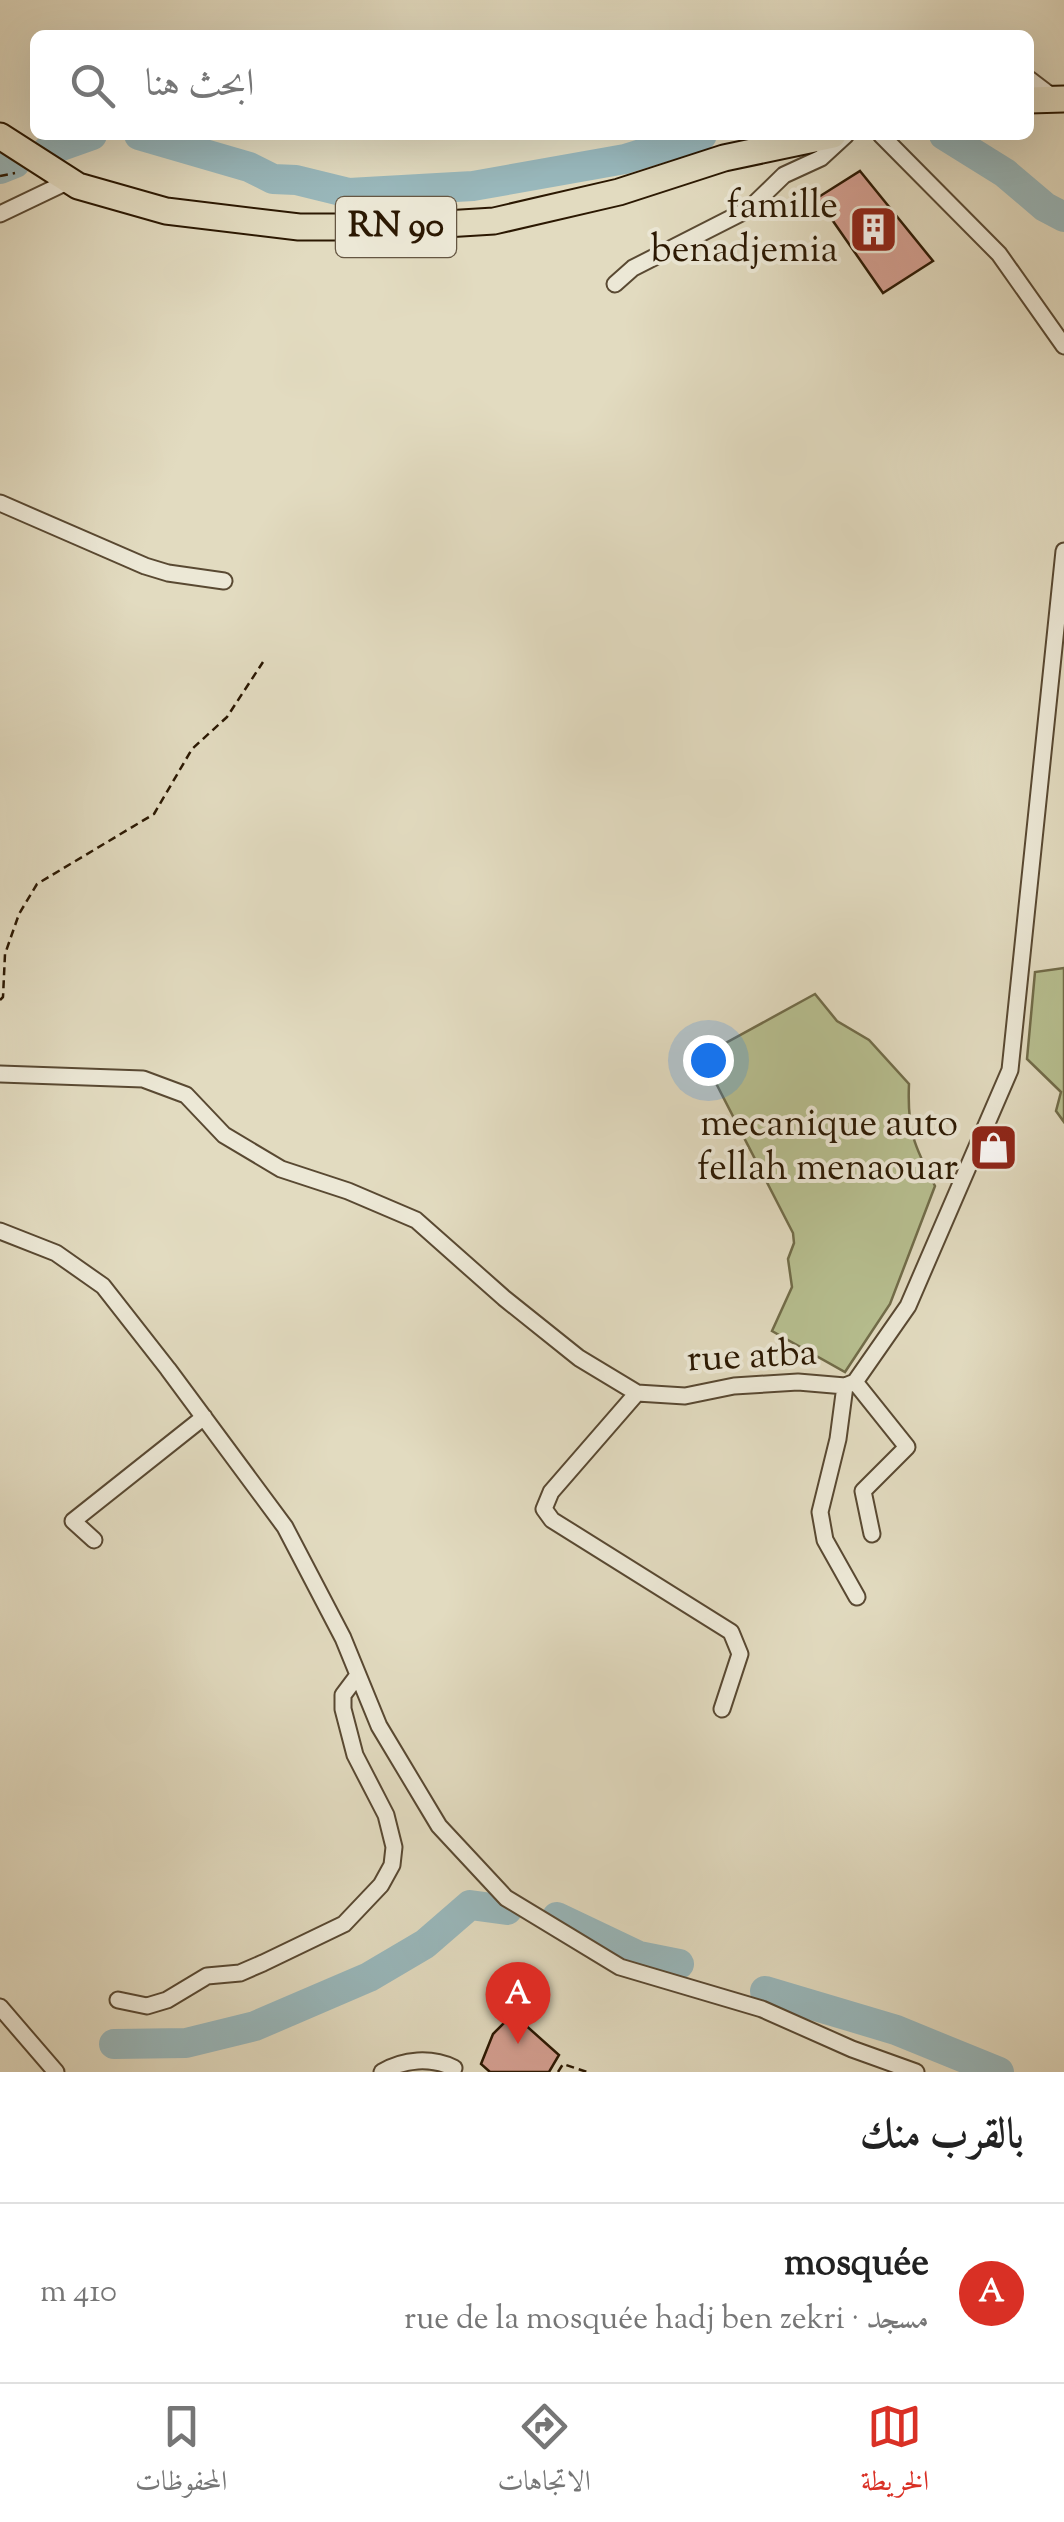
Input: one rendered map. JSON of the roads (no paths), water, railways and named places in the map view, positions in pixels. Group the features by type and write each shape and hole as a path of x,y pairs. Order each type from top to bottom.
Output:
{"main road":[{"name":"RN 90","path":"0,136 68,181 166,210 299,228 435,225 512,217 619,192 724,158 809,140"}],"street":[{"path":"615,284 633,268 749,208 784,175 822,158 841,140"},
{"path":"886,140 999,254 1064,346"},
{"path":"0,214 68,181"},
{"path":"0,503 145,566 224,581"},
{"name":"rue atba","path":"0,1074 143,1080 186,1095 224,1136 280,1169 348,1191 416,1220 579,1358 637,1393 685,1396 734,1386 850,1384 908,1306 994,1128 1010,1070 1064,551"},
{"path":"0,1230 56,1253 103,1286 204,1417 285,1526 343,1638 378,1726 439,1826 506,1898 620,1967 762,2009 916,2072"},
{"path":"850,1384 907,1447 862,1491 872,1534"},
{"path":"850,1384 820,1512 825,1540 857,1597"},
{"path":"637,1393 551,1492 544,1509 552,1520 731,1632 740,1654 722,1709"},
{"path":"94,1540 72,1521 204,1417"},
{"path":"118,2000 147,2006 167,2000 207,1976 240,1973 263,1963 344,1924 381,1885 392,1865 394,1848 386,1815 355,1756 343,1709 343,1695 358,1675"},
{"path":"0,2008 56,2072"},
{"path":"382,2072 392,2066 434,2058 454,2068"}],"waterway":[{"path":"47,151 78,140"},
{"path":"156,140 249,167 273,179 296,180 349,193 473,186 625,159 686,140"},
{"path":"952,140 1064,217"},
{"path":"0,169 15,163"},
{"path":"114,2044 186,2043 255,2026 369,1977 425,1944 470,1905 507,1910"},
{"path":"557,1917 639,1956 679,1964"},
{"path":"765,1991 896,2030 999,2072"}],"place":[{"name":"famille benadjemia","path":"873,230"},
{"name":"mecanique auto fellah menaouar","path":"993,1148"},
{"name":"mosquée","path":"518,2044"}]}
